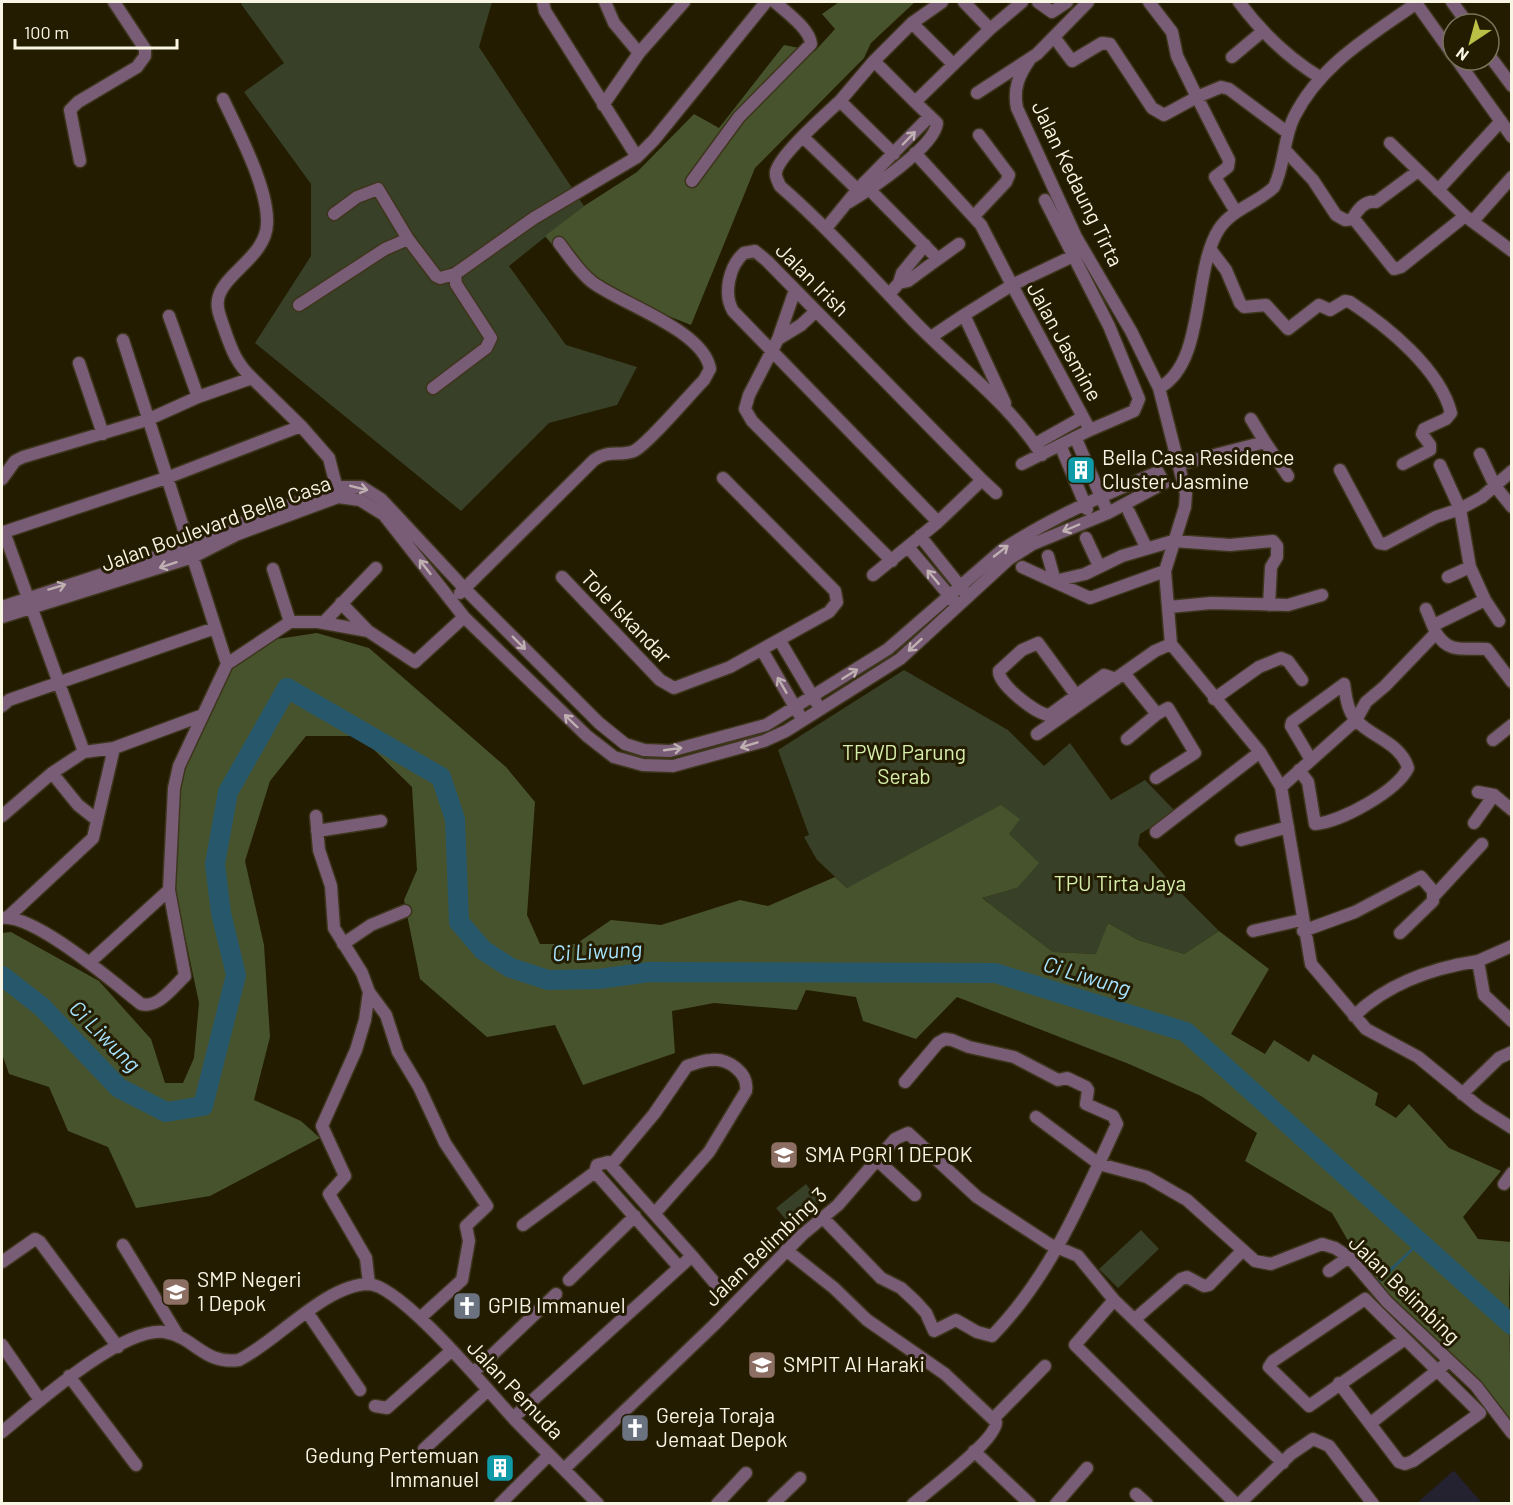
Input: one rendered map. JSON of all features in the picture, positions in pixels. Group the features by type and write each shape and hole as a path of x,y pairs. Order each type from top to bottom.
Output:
{"street":[{"path":"80,161 70,110 78,102 137,67 145,56 145,49 114,2"},
{"path":"543,2 545,11 637,157"},
{"path":"605,2 610,17 639,53"},
{"path":"603,105 639,53 684,2"},
{"path":"334,214 357,197 378,189 408,239 435,276 440,278 455,274 534,218 637,157 654,140 766,2"},
{"path":"692,181 739,117 811,44 811,39 803,28 775,2"},
{"path":"942,2 912,23 874,61 840,101 803,137 780,164 777,179 780,186 827,227 931,337 1008,410 1038,450 1083,417"},
{"path":"964,2 990,28"},
{"path":"915,102 990,28 1022,2"},
{"path":"1038,2 1052,12 1067,2"},
{"path":"977,93 1030,59 1088,2"},
{"path":"1149,2 1172,32 1177,56 1230,163 1227,169 1215,177 1236,212"},
{"path":"1239,2 1263,31 1303,67 1321,78"},
{"path":"1159,388 1177,372 1188,345 1210,249 1220,228 1236,212 1274,187 1288,133 1302,103 1321,78 1362,38 1417,2 1441,37"},
{"path":"912,23 953,64"},
{"path":"1232,57 1263,31"},
{"path":"1054,37 1072,61 1102,43 1110,44 1152,108 1161,115 1221,87 1229,89 1288,133"},
{"name":"Jalan Kedaung Tirta","path":"1030,59 1020,74 1016,86 1017,108 1076,237 1131,331 1159,388 1180,464 1186,494 1185,507 1165,571 1171,644"},
{"path":"827,227 864,189 915,153 937,127 937,123 874,61"},
{"path":"1501,71 1512,86"},
{"path":"1466,72 1512,137"},
{"name":"Jalan Boulevard Bella Casa","path":"223,99 259,184 268,222 260,246 223,289 218,299 219,312 236,361 301,426 328,458 338,492"},
{"path":"840,101 894,154"},
{"path":"864,189 930,116"},
{"path":"1438,190 1501,121"},
{"path":"974,216 1006,182 1009,175 979,135"},
{"path":"803,137 864,189 938,259"},
{"path":"1390,143 1469,218 1512,251"},
{"path":"1285,150 1313,180 1338,217 1345,220 1353,218 1360,208 1370,201 1376,202 1418,171"},
{"path":"915,153 974,216 1012,285 1071,257"},
{"path":"1353,218 1391,267 1398,270 1469,218 1512,177"},
{"name":"Jalan Jasmine","path":"1022,464 1038,450 1060,447 1090,430 1134,411 1139,399 1109,326 1071,257 1045,200"},
{"path":"299,305 386,249 408,239"},
{"path":"452,601 594,460 609,452 628,452 643,445 704,380 710,369 702,354 665,321 592,282 559,243"},
{"path":"899,283 908,280 959,244"},
{"path":"890,293 899,283 902,273 925,245"},
{"path":"1210,249 1226,270 1241,305 1266,305 1286,329 1319,305 1330,310 1347,302 1414,356 1436,379 1451,413 1446,419 1423,431 1430,450 1403,464"},
{"name":"Jalan Irish","path":"938,522 775,344 729,303 727,296 733,268 744,253 755,251 982,480"},
{"path":"433,388 486,348 491,338 456,284 455,274"},
{"name":"Jalan Jasmine","path":"931,337 1012,285 1090,430"},
{"path":"795,291 775,344 746,403 745,410 752,421 892,561"},
{"path":"775,344 815,312"},
{"path":"964,315 1008,410"},
{"path":"169,316 198,397"},
{"path":"123,340 227,663"},
{"path":"78,363 103,434"},
{"path":"2,479 15,461 23,457 147,420 198,397 252,378"},
{"path":"1251,419 1288,476"},
{"path":"84,752 2,531 169,477 301,426"},
{"path":"1076,439 1108,513"},
{"path":"1180,464 1265,442"},
{"path":"1060,447 1092,519"},
{"path":"1480,454 1495,486 1512,507"},
{"path":"1440,465 1460,509 1470,567 1485,600 1499,621"},
{"path":"1340,470 1383,544 1482,497 1512,471"},
{"name":"Jalan Boulevard Bella Casa","path":"2,607 28,603 191,551 228,528 338,492 362,487 381,499 464,588 599,723 625,744 644,750 670,751 766,725 877,657 954,601 969,596 1009,559 1033,544 1108,513 1164,483 1158,472 1084,504 1018,540 960,587 954,601 900,659 802,721 764,741 673,766 643,765 614,757 587,736 464,617 384,515 366,502 338,492"},
{"path":"723,478 837,597 837,602 829,612 780,641 820,710"},
{"path":"873,575 938,522 982,480 996,493"},
{"path":"1129,512 1146,547"},
{"path":"920,536 969,596"},
{"path":"1086,538 1099,566"},
{"path":"1055,581 1084,574 1146,547 1173,541 1230,544 1276,543 1278,554 1271,567 1269,605"},
{"path":"908,547 954,601"},
{"path":"1048,556 1055,581"},
{"path":"1022,567 1090,598 1165,571"},
{"path":"1448,577 1470,567"},
{"path":"324,622 376,568"},
{"path":"273,569 290,622"},
{"name":"Tole Iskandar","path":"562,577 666,686 674,688 730,667 780,641"},
{"path":"1169,607 1211,603 1269,605 1300,603 1322,595"},
{"path":"1281,787 1356,720 1366,702 1435,629 1485,600"},
{"name":"Jalan Boulevard Bella Casa","path":"2,617 28,603"},
{"path":"341,603 368,631 415,662 464,617"},
{"path":"1426,609 1435,629 1449,647 1487,649 1512,682"},
{"path":"114,748 96,832 87,846 5,918 48,936 90,962 141,1004 149,1006 157,1002 185,976 169,890 174,788 179,766 227,663 290,622 324,622 368,631"},
{"path":"2,706 9,700 215,628"},
{"path":"1076,695 1038,643 1022,650 999,671 1000,679 1030,707 1043,714 1052,713 1104,675 1120,676 1157,714"},
{"path":"1037,734 1155,651 1171,644 1260,752 1281,787 1302,925 1311,964 1354,1016 1373,1034 1418,1057 1462,1094 1512,1128"},
{"path":"762,650 802,721"},
{"path":"1214,699 1259,667 1281,658 1288,661 1302,680"},
{"path":"1299,770 1308,782 1315,824 1332,822 1357,810 1407,771 1406,762 1394,747 1356,720 1348,706 1344,684 1292,722 1291,726 1311,760"},
{"path":"1127,739 1157,714 1168,708 1195,753 1156,778"},
{"path":"2,816 51,773 84,752 114,748 202,715"},
{"path":"1492,740 1512,725"},
{"path":"1156,832 1260,752"},
{"path":"51,773 78,805 97,820"},
{"path":"1478,792 1494,795 1512,810"},
{"path":"1474,823 1494,795"},
{"path":"316,816 320,850 331,886 332,921 343,944 362,973 369,992 386,1015 398,1052 419,1087 445,1143 487,1206 466,1226 469,1241 462,1280 420,1318"},
{"path":"318,831 381,821"},
{"path":"1241,840 1288,827"},
{"path":"1400,933 1430,904 1434,896 1482,844"},
{"path":"1253,932 1302,925 1355,912 1417,878 1425,879 1434,896"},
{"path":"90,962 169,890"},
{"path":"343,944 371,925 405,911"},
{"path":"1354,1016 1379,993 1397,984 1450,966 1478,961 1512,946"},
{"path":"1478,961 1484,995 1512,1021"},
{"path":"2,1432 69,1377 118,1347 157,1332 179,1337 210,1357 228,1362 239,1360 307,1312 342,1292 369,1284 366,1258 329,1194 345,1176 322,1126 356,1050 365,1020 369,992"},
{"path":"823,1218 881,1278 901,1288 916,1302 937,1332 956,1320 977,1332 992,1336 1021,1304 1083,1200 1118,1121 1113,1116 1086,1104 1087,1088 1067,1078 1058,1080 1014,1057 945,1039 934,1047 905,1082"},
{"path":"1462,1094 1500,1057 1512,1052"},
{"path":"612,1164 654,1114 687,1066 717,1060 732,1066 744,1076 747,1082 746,1091 721,1135 655,1213"},
{"name":"Jalan Belimbing","path":"1036,1117 1099,1164 1147,1177 1187,1200 1241,1252 1262,1265 1271,1264 1322,1244 1335,1248 1348,1257 1387,1302 1459,1370 1495,1409 1512,1433"},
{"name":"Jalan Belimbing 3","path":"564,1468 714,1325 786,1250 848,1195 876,1159 900,1135 910,1134 977,1197 1055,1247 1078,1256 1114,1300 1283,1463"},
{"path":"876,1159 915,1195"},
{"path":"523,1225 596,1172 597,1165 604,1161 612,1164 720,1289"},
{"path":"596,1172 679,1267"},
{"path":"569,1280 635,1216"},
{"path":"2,1262 29,1242 35,1239 40,1242 118,1347"},
{"path":"123,1245 179,1337"},
{"path":"786,1250 834,1288 867,1320 929,1362 994,1418 997,1425 994,1431 913,1503"},
{"path":"1136,1319 1181,1279 1190,1278 1204,1286 1209,1285 1241,1252"},
{"path":"513,1418 692,1256"},
{"path":"1329,1271 1348,1257"},
{"name":"Jalan Pemuda","path":"369,1284 384,1290 420,1318 513,1418 598,1503"},
{"path":"473,1373 556,1294"},
{"path":"1339,1383 1399,1461 1405,1464 1413,1461 1480,1413 1365,1299 1273,1361 1269,1367 1309,1406 1339,1383 1405,1339"},
{"path":"1114,1300 1075,1345 1237,1503 1304,1443 1313,1439 1322,1441 1373,1503"},
{"path":"307,1312 360,1390"},
{"path":"2,1345 40,1400"},
{"path":"375,1407 387,1408 451,1351"},
{"path":"1371,1423 1449,1361"},
{"path":"994,1418 1045,1366"},
{"path":"1448,1380 1459,1370"},
{"path":"69,1377 136,1465"},
{"path":"424,1449 488,1390"},
{"path":"974,1451 1030,1503"},
{"path":"500,1503 549,1455"},
{"path":"1056,1503 1087,1468"},
{"path":"717,1503 746,1473"},
{"path":"773,1503 800,1478"},
{"path":"1136,1494 1146,1503"}],"shaded area":[{"path":"1453,1471 1482,1503 1417,1503"}],"green space":[{"path":"243,2 492,2 479,47 584,206 509,266 566,345 637,367 617,405 549,423 461,511 255,343 311,256 311,184 244,92 284,63 241,4"},
{"path":"839,2 915,2 871,43 864,58 755,168 691,325 583,282 545,236 584,206 637,172 694,114 719,128 784,45 815,51 835,29 822,14"},
{"path":"317,633 369,648 506,767 535,802 527,915 540,944 576,944 611,920 661,925 740,900 768,906 835,877 847,888 1001,805 1020,819 1009,834 1039,863 1017,888 982,898 1053,952 1096,954 1108,923 1138,940 1184,954 1219,931 1269,969 1231,1034 1265,1054 1274,1040 1309,1062 1313,1054 1378,1093 1375,1105 1396,1118 1409,1104 1449,1148 1501,1171 1463,1217 1478,1239 1511,1242 1509,1291 1511,1438 1461,1370 1380,1296 1332,1213 1245,1161 1257,1133 1201,1096 1129,1064 957,997 916,1039 863,1021 856,997 806,990 797,1010 714,1003 672,1011 675,1053 583,1085 555,1025 487,1037 420,979 404,900 417,870 412,787 360,736 306,736 270,781 245,861 264,945 270,1037 254,1100 301,1121 320,1138 210,1196 136,1208 108,1147 68,1131 49,1087 9,1074 2,1054 2,933 11,932 99,981 151,1039 165,1083 183,1083 194,1058 199,1003 166,846 173,773 237,661 277,639"},
{"path":"904,670 1008,730 1044,766 1070,743 1111,800 1145,780 1176,812 1140,834 1138,845 1172,884 1219,931 1184,954 1138,940 1108,923 1097,954 1053,952 982,898 1017,888 885,870 847,888 817,860 804,837 809,835 778,750"},
{"path":"806,1184 820,1202 791,1226 776,1208"},
{"path":"1141,1230 1159,1249 1118,1288 1099,1269"}],"waterway":[{"name":"Ci Liwung","path":"2,976 42,1007 119,1088 166,1112 203,1106 236,975 221,913 215,864 228,792 287,688 441,777 455,819 459,922 483,950 511,968 548,980 599,979 649,972 995,973 1186,1032 1512,1325"},
{"path":"1377,1283 1420,1242"}],"place":[{"name":"Bella Casa Residence Cluster Jasmine","path":"1081,470"},
{"name":"SMA PGRI 1 DEPOK","path":"784,1155"},
{"name":"SMP Negeri 1 Depok","path":"176,1292"},
{"name":"GPIB Immanuel","path":"467,1306"},
{"name":"SMPIT Al Haraki","path":"762,1365"},
{"name":"Gereja Toraja Jemaat Depok","path":"635,1428"},
{"name":"Gedung Pertemuan Immanuel","path":"500,1468"}],"park label":[{"name":"TPWD Parung Serab","path":"904,765"},
{"name":"TPU Tirta Jaya","path":"1120,884"}]}
